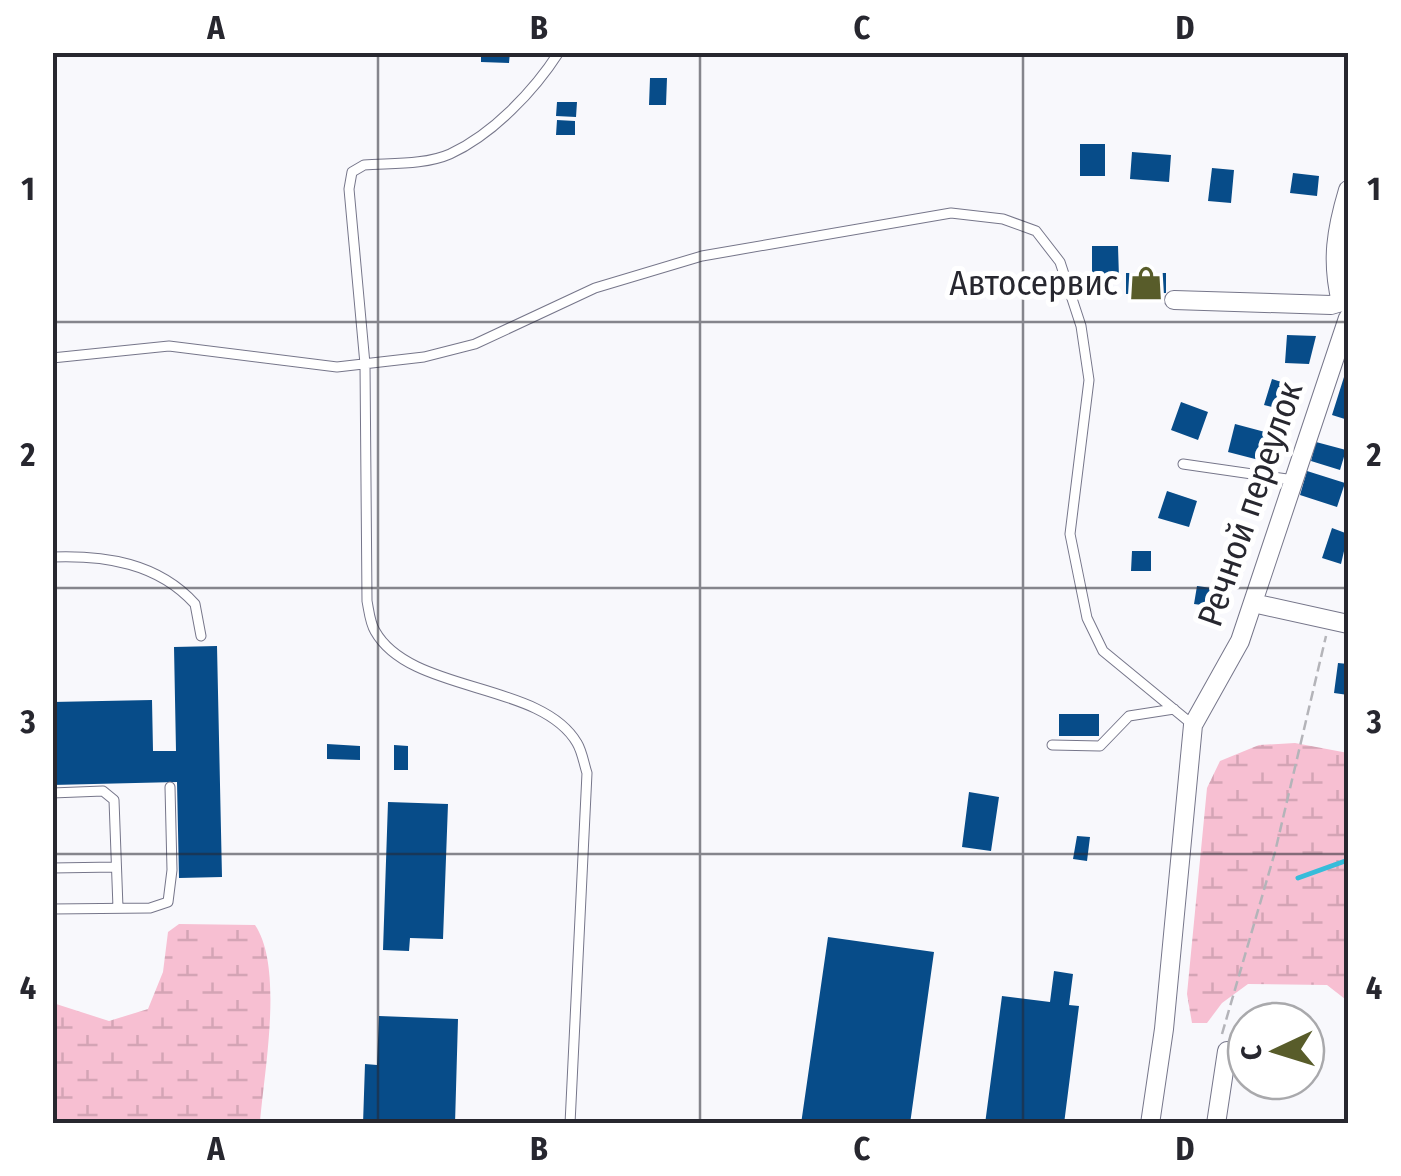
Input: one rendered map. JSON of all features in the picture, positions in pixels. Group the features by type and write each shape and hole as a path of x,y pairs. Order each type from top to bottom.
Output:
{"street":[{"name":"Речной переулок","path":"1150,1124 1164,1030 1193,725 1240,641 1346,307 1334,272 1336,232 1348,190"},
{"path":"1174,300 1346,307"},
{"path":"1253,603 1348,624"},
{"path":"1216,1124 1226,1058"}],"lane":[{"path":"559,52 545,74 485,132 448,154 364,165 352,172 349,189 365,364 366,601 374,630 389,649 429,670 543,714 576,742 587,773 570,1124"},
{"path":"52,358 169,346 215,348 270,361 337,367 424,357 475,344 596,288 702,256 950,213 1003,219 1036,231 1060,262 1082,326 1089,380 1070,534 1087,618 1103,651 1193,725"},
{"path":"1182,464 1294,480"},
{"path":"52,557 126,561 157,577 195,604 201,636"},
{"path":"1052,745 1100,746 1129,716 1174,708"},
{"path":"52,909 161,908 168,902 172,870 170,786"},
{"path":"52,793 110,794 118,908"},
{"path":"52,868 116,867"}],"path":[{"path":"1231,1001 1275,852 1329,620"}],"green space":[{"path":"1295,743 1348,753 1348,1027 1345,999 1327,985 1248,984 1222,1003 1207,1023 1192,1023 1187,994 1207,788 1220,761 1259,745"},
{"path":"179,924 255,925 264,944 269,967 270,1021 260,1123 53,1123 53,1003 109,1021 148,1009 163,972 168,932"}],"building":[{"path":"481,52 510,52 509,63 481,62"},
{"path":"650,78 667,78 666,105 649,105"},
{"path":"557,102 577,102 576,117 556,116"},
{"path":"557,120 575,121 575,135 556,135"},
{"path":"1080,144 1105,144 1105,176 1080,176"},
{"path":"1132,152 1171,155 1169,182 1130,179"},
{"path":"1212,168 1234,170 1231,203 1208,201"},
{"path":"1293,173 1319,176 1317,196 1290,193"},
{"path":"1092,246 1118,246 1119,278 1092,278"},
{"name":"Автосервис","path":"1126,273 1166,273 1166,293 1126,294"},
{"path":"1287,335 1316,336 1309,364 1285,363"},
{"path":"1344,377 1348,379 1348,420 1332,415"},
{"path":"1272,379 1300,388 1292,412 1264,405"},
{"path":"1181,402 1208,412 1198,440 1171,430"},
{"path":"1235,424 1265,432 1259,460 1228,452"},
{"path":"1316,442 1346,450 1340,470 1311,461"},
{"path":"1307,471 1345,483 1337,507 1300,495"},
{"path":"1167,491 1197,501 1189,527 1158,518"},
{"path":"1332,528 1348,534 1341,564 1322,558"},
{"path":"1132,551 1151,551 1151,571 1131,571"},
{"path":"1197,586 1226,590 1224,608 1194,604"},
{"path":"217,646 222,877 179,878 177,782 52,785 52,702 152,700 153,751 176,751 174,647"},
{"path":"1338,663 1348,664 1348,695 1334,693"},
{"path":"1059,714 1099,714 1099,736 1059,736"},
{"path":"327,744 360,746 360,760 327,759"},
{"path":"394,745 408,746 408,770 394,770"},
{"path":"969,792 999,797 991,851 962,847"},
{"path":"388,802 448,804 443,939 410,938 409,951 383,950"},
{"path":"1077,836 1090,837 1087,861 1073,859"},
{"path":"828,937 934,952 910,1124 801,1124"},
{"path":"1054,971 1073,974 1069,1005 1079,1006 1064,1124 985,1124 1002,996 1050,1002"},
{"path":"379,1016 458,1019 455,1124 363,1124 365,1064 377,1065"}],"waterway":[{"path":"1298,878 1348,860"}],"place":[{"name":"Автосервис","path":"1146,283"}]}
